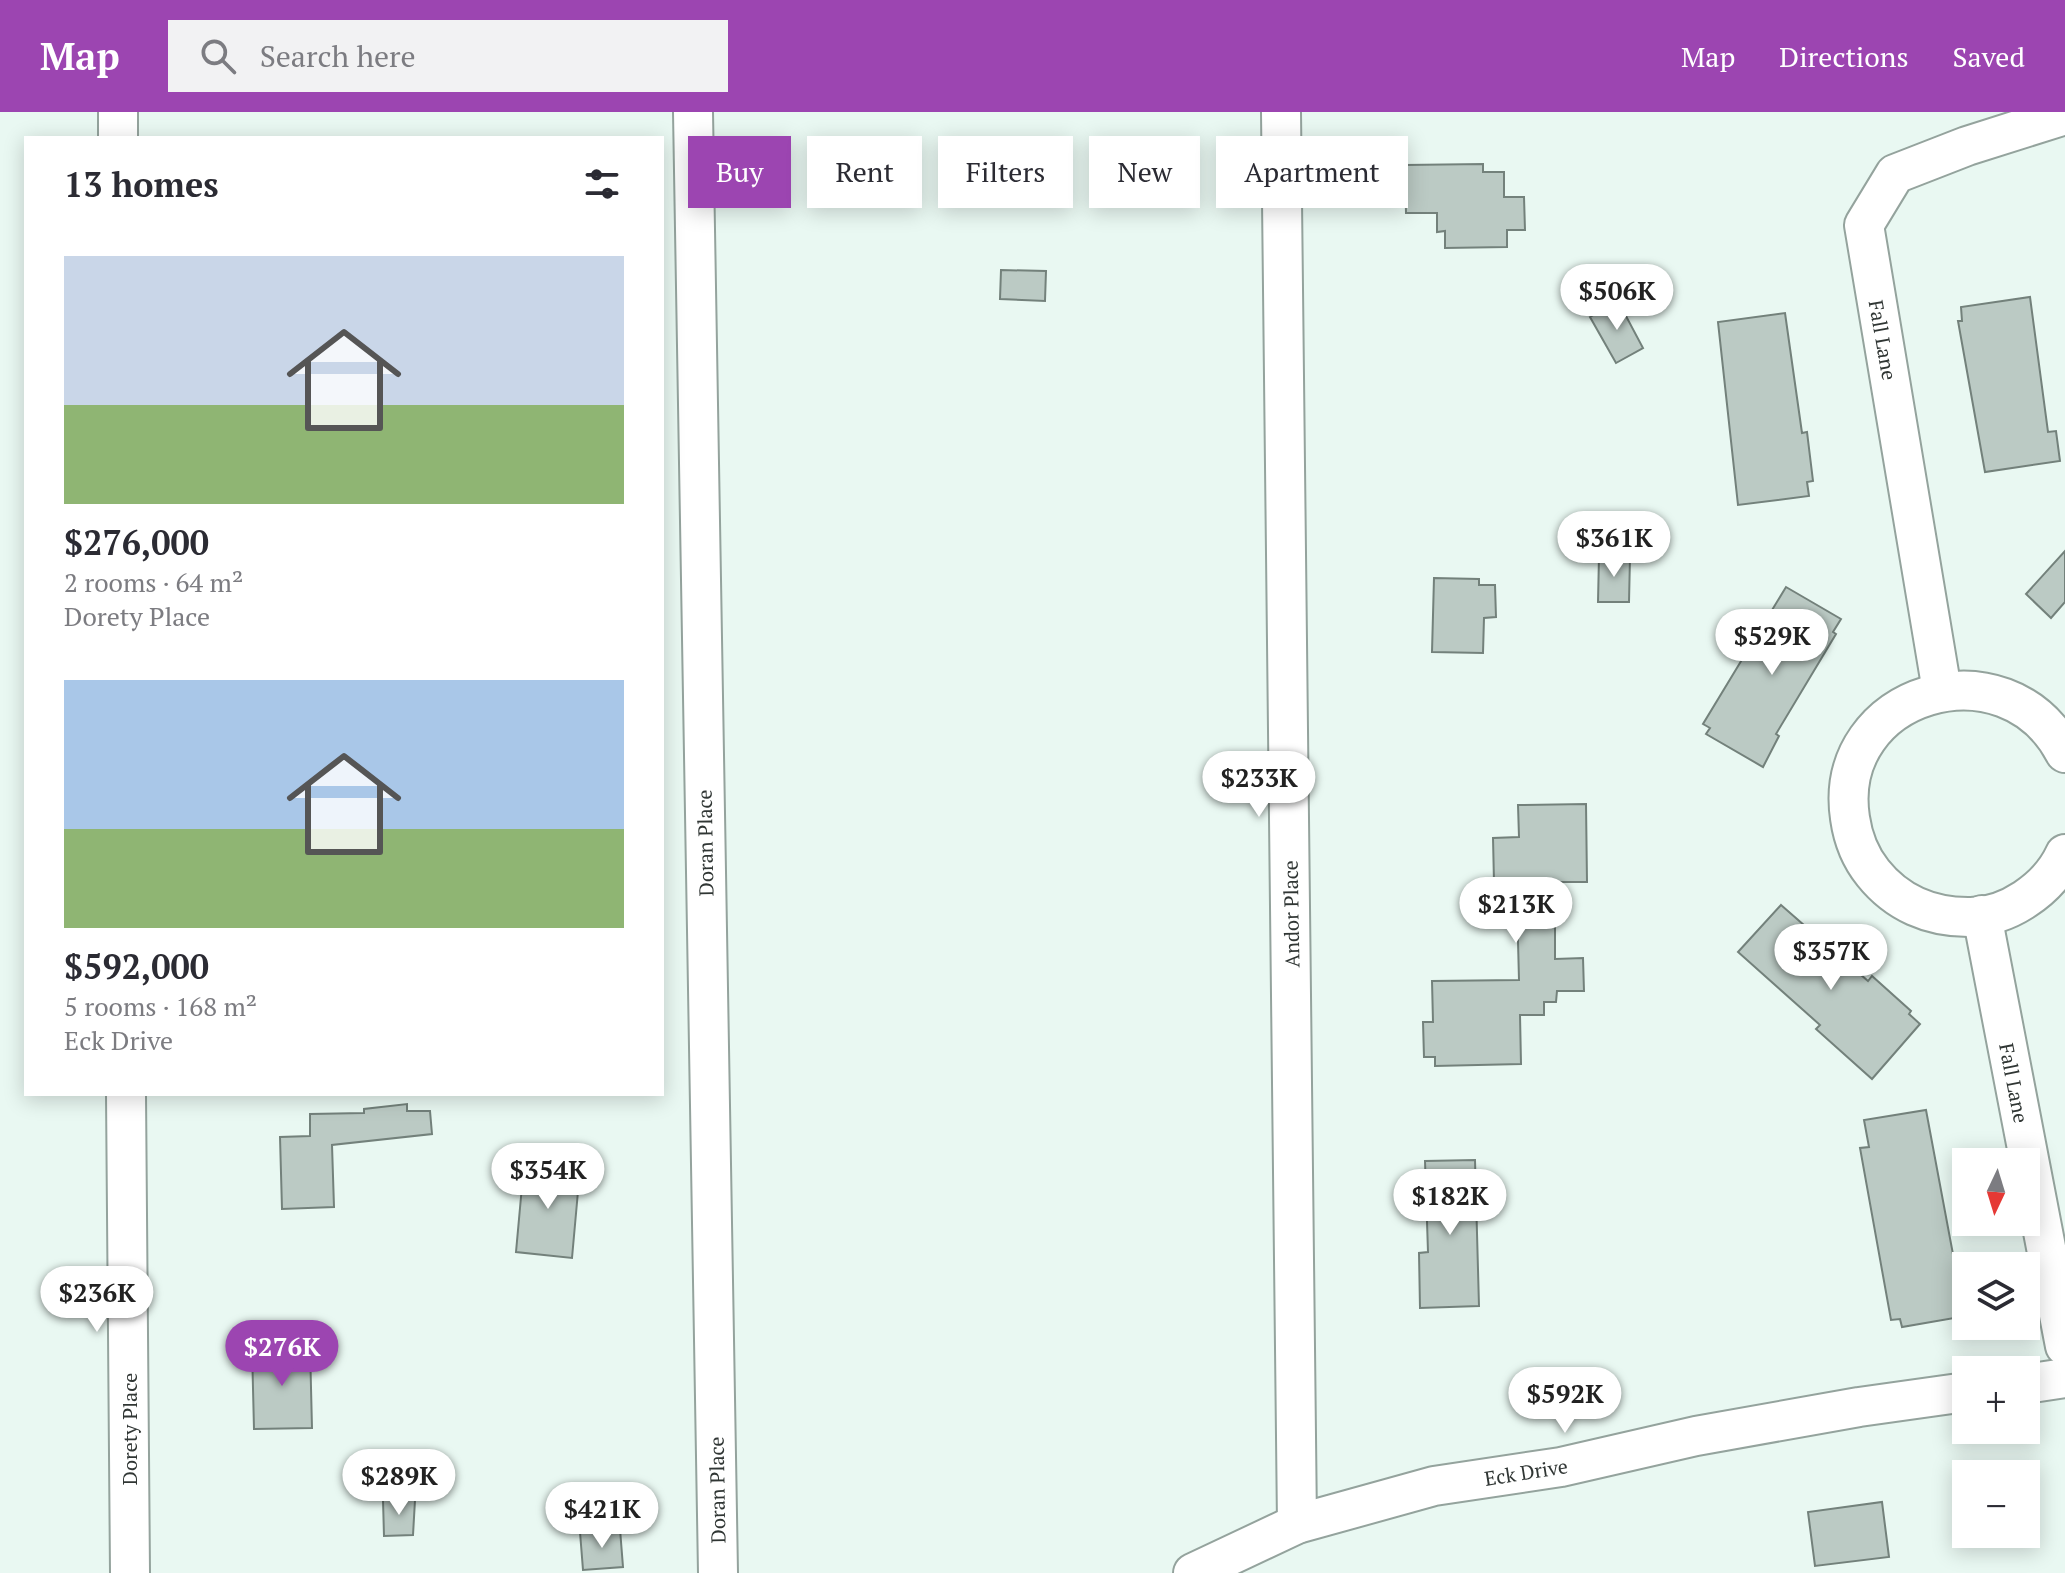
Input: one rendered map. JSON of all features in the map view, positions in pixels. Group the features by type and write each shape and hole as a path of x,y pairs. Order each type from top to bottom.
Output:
{"street":[{"path":"118,112 118,136"},
{"name":"Doran Place","path":"693,112 718,1573"},
{"name":"Andor Place","path":"1281,112 1297,1524"},
{"name":"Fall Lane","path":"1942,691 1864,225 1895,174 1967,146 2065,115"},
{"path":"2065,753 2043,722 2007,698 1964,689 1942,691 1912,701 1885,718 1865,743 1852,772 1847,803 1852,834 1864,863 1885,888 1911,906 1941,916 1982,915 2004,910 2031,895 2047,880 2065,854"},
{"name":"Fall Lane","path":"1982,915 2065,1346"},
{"name":"Dorety Place","path":"126,1096 130,1573"},
{"path":"2040,1382 2065,1378"},
{"name":"Eck Drive","path":"1193,1573 1297,1524 1434,1486 1561,1467 1696,1436 1830,1412 1952,1394"}],"building":[{"path":"1483,164 1483,172 1504,172 1504,197 1524,197 1525,230 1507,230 1507,247 1445,248 1445,231 1437,232 1437,213 1406,213 1408,165"},
{"path":"1001,270 1046,271 1045,301 1000,299"},
{"path":"2030,297 2048,432 2056,431 2060,461 1985,472 1958,321 1962,321 1961,307"},
{"path":"1618,301 1643,348 1616,363 1590,317"},
{"path":"1785,313 1802,433 1807,432 1813,481 1807,482 1809,496 1738,505 1718,322"},
{"path":"2065,551 2065,602 2051,618 2026,594"},
{"path":"1599,556 1630,557 1629,602 1598,602"},
{"path":"1434,578 1479,579 1479,585 1495,585 1496,617 1484,618 1483,653 1432,652"},
{"path":"1786,587 1841,619 1833,632 1836,634 1776,734 1779,736 1763,767 1706,734 1710,728 1703,724"},
{"path":"1586,804 1587,882 1555,882 1555,959 1583,958 1584,991 1557,991 1556,1002 1544,1002 1544,1015 1520,1015 1521,1064 1435,1066 1435,1057 1424,1057 1423,1022 1433,1022 1432,981 1519,980 1517,903 1512,903 1512,882 1494,882 1493,838 1519,837 1518,805"},
{"path":"1781,905 1868,981 1872,976 1911,1011 1909,1014 1920,1024 1872,1079 1816,1029 1820,1025 1738,952"},
{"path":"407,1104 407,1111 430,1111 432,1134 332,1145 334,1207 282,1209 280,1137 310,1136 310,1114 364,1113 364,1109"},
{"path":"1926,1110 1953,1252 1952,1318 1902,1327 1900,1319 1891,1320 1860,1148 1869,1147 1864,1120"},
{"path":"1475,1160 1479,1306 1420,1308 1419,1253 1428,1252 1425,1161"},
{"path":"524,1164 580,1169 572,1258 516,1252"},
{"path":"310,1347 312,1428 254,1429 252,1348"},
{"path":"383,1500 415,1500 413,1535 384,1536"},
{"path":"1882,1502 1889,1557 1815,1566 1808,1512"},
{"path":"620,1529 623,1567 583,1570 580,1532"}]}
